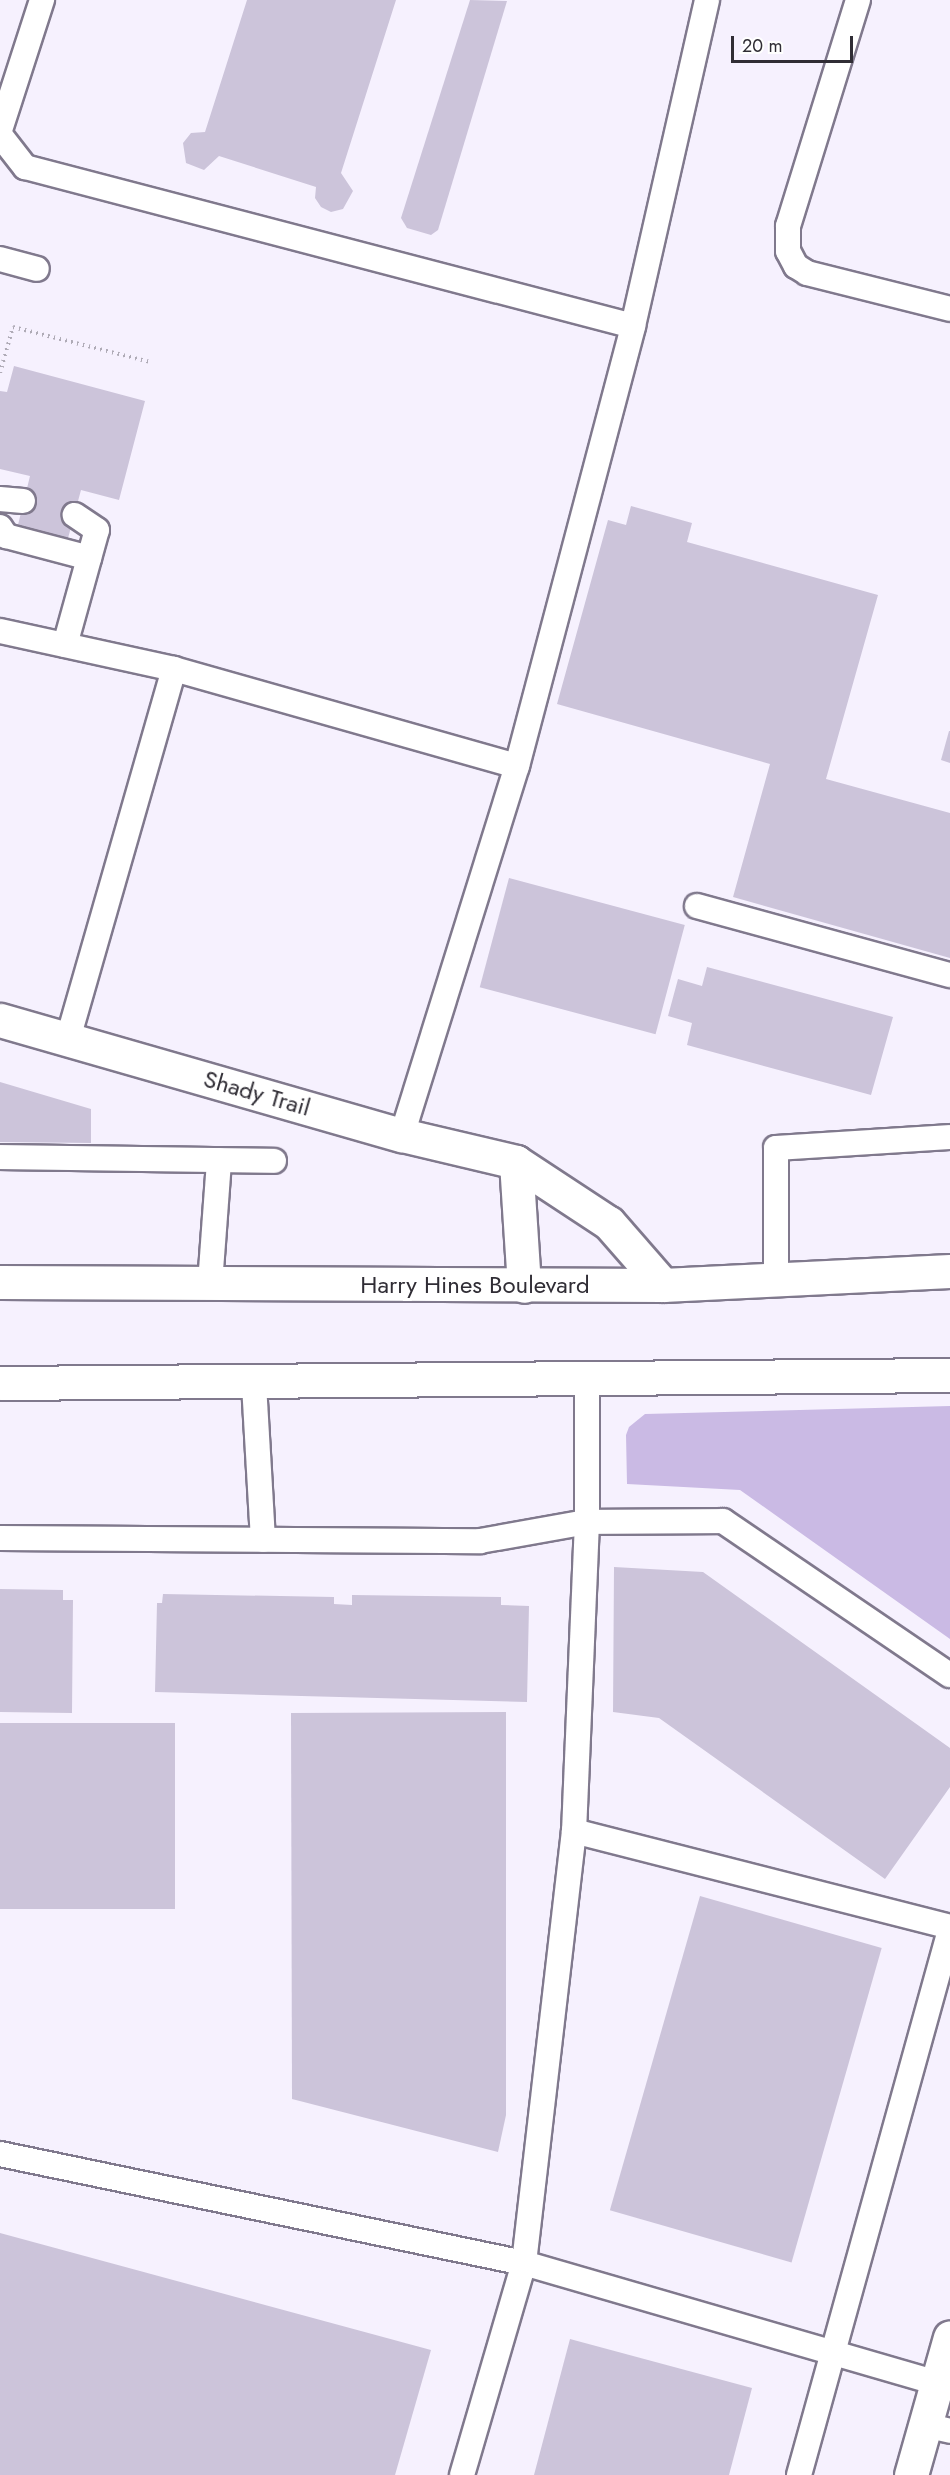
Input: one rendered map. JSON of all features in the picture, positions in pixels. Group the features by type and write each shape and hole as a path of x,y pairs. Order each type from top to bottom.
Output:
{"main road":[{"name":"Shady Trail","path":"0,1020 402,1135 516,1162 609,1223 663,1285"},
{"path":"516,1162 524,1286"},
{"name":"Harry Hines Boulevard","path":"0,1282 663,1285 950,1271"},
{"path":"0,1383 254,1384 950,1376"},
{"path":"911,2475 937,2428 937,2383 950,2337"}],"lane":[{"path":"42,0 0,133 25,167 633,326"},
{"path":"402,1135 516,766 633,326 707,0"},
{"path":"858,0 788,226 788,251 796,266 807,273 950,309"},
{"path":"0,259 37,269"},
{"path":"65,645 97,530 75,515"},
{"path":"0,526 6,536 89,558"},
{"path":"0,631 174,669 516,766"},
{"path":"68,1038 174,669"},
{"path":"697,906 950,975"},
{"path":"776,1280 776,1148 950,1137"},
{"path":"0,1157 274,1161"},
{"path":"210,1284 219,1160"},
{"path":"462,2475 524,2263 574,1831 587,1522 587,1381"},
{"path":"254,1384 263,1540"},
{"path":"0,1538 480,1541 587,1522 723,1521 950,1675"},
{"path":"574,1831 950,1928 831,2352 799,2475"},
{"path":"0,2154 524,2263 937,2383"}],"path":[{"path":"0,373 13,327 150,362"}],"shaded area":[{"path":"950,1406 950,1639 740,1490 627,1484 626,1435 629,1427 645,1414"}],"building":[{"path":"247,0 396,0 341,173 353,191 343,209 331,212 321,207 315,198 316,187 219,156 204,170 186,163 183,143 191,133 205,132"},
{"path":"470,0 507,1 438,230 431,235 407,228 401,218"},
{"path":"14,366 145,401 119,500 81,490 67,542 17,529 30,476 0,469 0,391 7,392"},
{"path":"631,506 692,523 687,542 878,595 826,779 950,813 950,958 733,897 770,764 557,704 608,520 626,525"},
{"path":"950,731 950,763 941,760"},
{"path":"509,878 685,925 656,1034 480,987"},
{"path":"707,967 893,1017 871,1095 687,1045 692,1023 668,1016 678,979 702,986"},
{"path":"0,1082 91,1109 91,1143 0,1142"},
{"path":"614,1567 703,1572 950,1748 950,1787 885,1879 659,1718 613,1712"},
{"path":"0,1589 63,1590 63,1600 73,1600 72,1713 0,1712"},
{"path":"163,1594 334,1597 334,1604 352,1605 352,1595 501,1597 501,1605 529,1606 527,1702 155,1692 157,1603 162,1603"},
{"path":"506,1712 506,2115 498,2152 292,2099 291,1713"},
{"path":"0,1723 175,1723 175,1909 0,1909"},
{"path":"700,1896 882,1948 792,2262 610,2210"},
{"path":"0,2233 431,2350 395,2475 0,2475"},
{"path":"570,2339 752,2388 729,2475 534,2475"}]}
